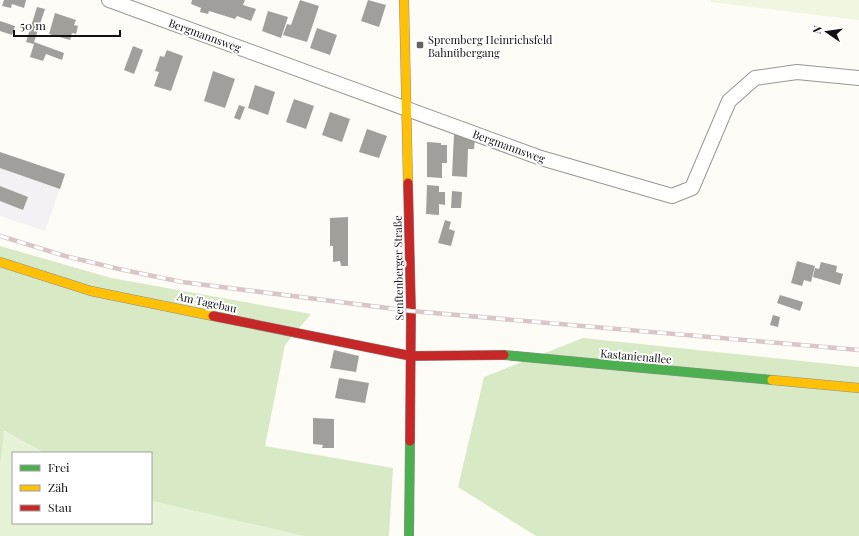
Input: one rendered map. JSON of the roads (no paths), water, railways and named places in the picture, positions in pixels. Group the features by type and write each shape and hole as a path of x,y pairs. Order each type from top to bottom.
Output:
{"street":[{"name":"Bergmannsweg","path":"109,0 541,158 672,196 692,188 729,101 755,78 797,72 859,78"},
{"name":"Senftenberger Straße","path":"404,0 411,356 409,536"},
{"name":"Am Tagebau","path":"0,262 91,291 411,356"},
{"name":"Kastanienallee","path":"411,356 499,355 859,388"}],"railway":[{"path":"0,236 65,256 182,282 411,311 859,350"}],"place":[{"name":"Spremberg Heinrichsfeld Bahnübergang","path":"420,45"}]}
